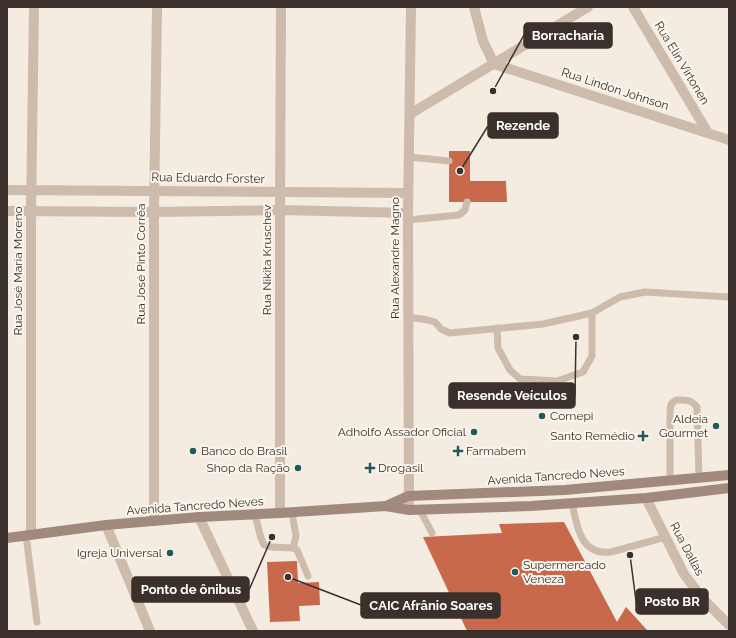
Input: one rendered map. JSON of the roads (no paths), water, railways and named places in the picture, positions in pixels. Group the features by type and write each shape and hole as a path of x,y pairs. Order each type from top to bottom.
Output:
{"main road":[{"name":"Avenida Tancredo Neves","path":"386,506 408,496 565,490 729,475"},
{"name":"Avenida Tancredo Neves","path":"7,538 106,525 199,517 255,515 386,506 409,510 531,506 646,498 729,488"}],"street":[{"name":"Rua José Maria Moreno","path":"28,535 34,7"},
{"name":"Rua José Pinto Corrêa","path":"154,521 154,212 157,7"},
{"name":"Rua Nikita Kruschev","path":"280,513 281,7"},
{"name":"Rua Alexandre Magno","path":"409,510 408,193 411,7"},
{"path":"474,7 483,41 494,64"},
{"path":"410,114 588,7"},
{"name":"Rua Elin Virtonen","path":"633,7 708,133"},
{"name":"Rua Lindon Johnson","path":"494,64 729,140"},
{"name":"Rua Eduardo Forster","path":"7,190 408,193"},
{"path":"7,212 280,210 408,216"},
{"name":"Rua Dallas","path":"646,498 684,574 695,590 729,625"},
{"path":"199,517 253,631"},
{"path":"106,525 150,631"}],"lane":[{"path":"409,157 449,161"},
{"path":"408,216 459,215 464,210 467,202"},
{"path":"408,317 435,322 440,328 450,333 543,324 592,313 620,297 645,292 729,297"},
{"path":"497,328 498,348 510,370 520,379 557,381 583,372 592,356 592,313"},
{"path":"670,481 670,411 671,404 676,400 694,402 697,407 699,478"},
{"path":"572,503 578,530 586,545 591,549 604,553 611,552 666,537"},
{"path":"420,510 432,533"},
{"path":"292,512 296,536 293,548"},
{"path":"255,515 264,545 271,547 293,548 297,550 308,576"},
{"path":"28,535 37,622"}],"place":[{"name":"Borracharia","path":"493,91"},
{"name":"Rezende","path":"460,171"},
{"name":"Resende Veículos","path":"576,337"},
{"name":"Comepi","path":"542,416"},
{"name":"Aldeia Gourmet","path":"716,426"},
{"name":"Adholfo Assador Oficial","path":"474,432"},
{"name":"Santo Remédio","path":"643,436"},
{"name":"Banco do Brasil","path":"193,451"},
{"name":"Farmabem","path":"458,451"},
{"name":"Shop da Ração","path":"298,468"},
{"name":"Drogasil","path":"370,468"},
{"name":"Ponto de ônibus","path":"272,537"},
{"name":"Igreja Universal","path":"170,553"},
{"name":"Posto BR","path":"630,555"},
{"name":"Supermercado Veneza","path":"515,572"},
{"name":"CAIC Afrânio Soares","path":"288,577"}]}
